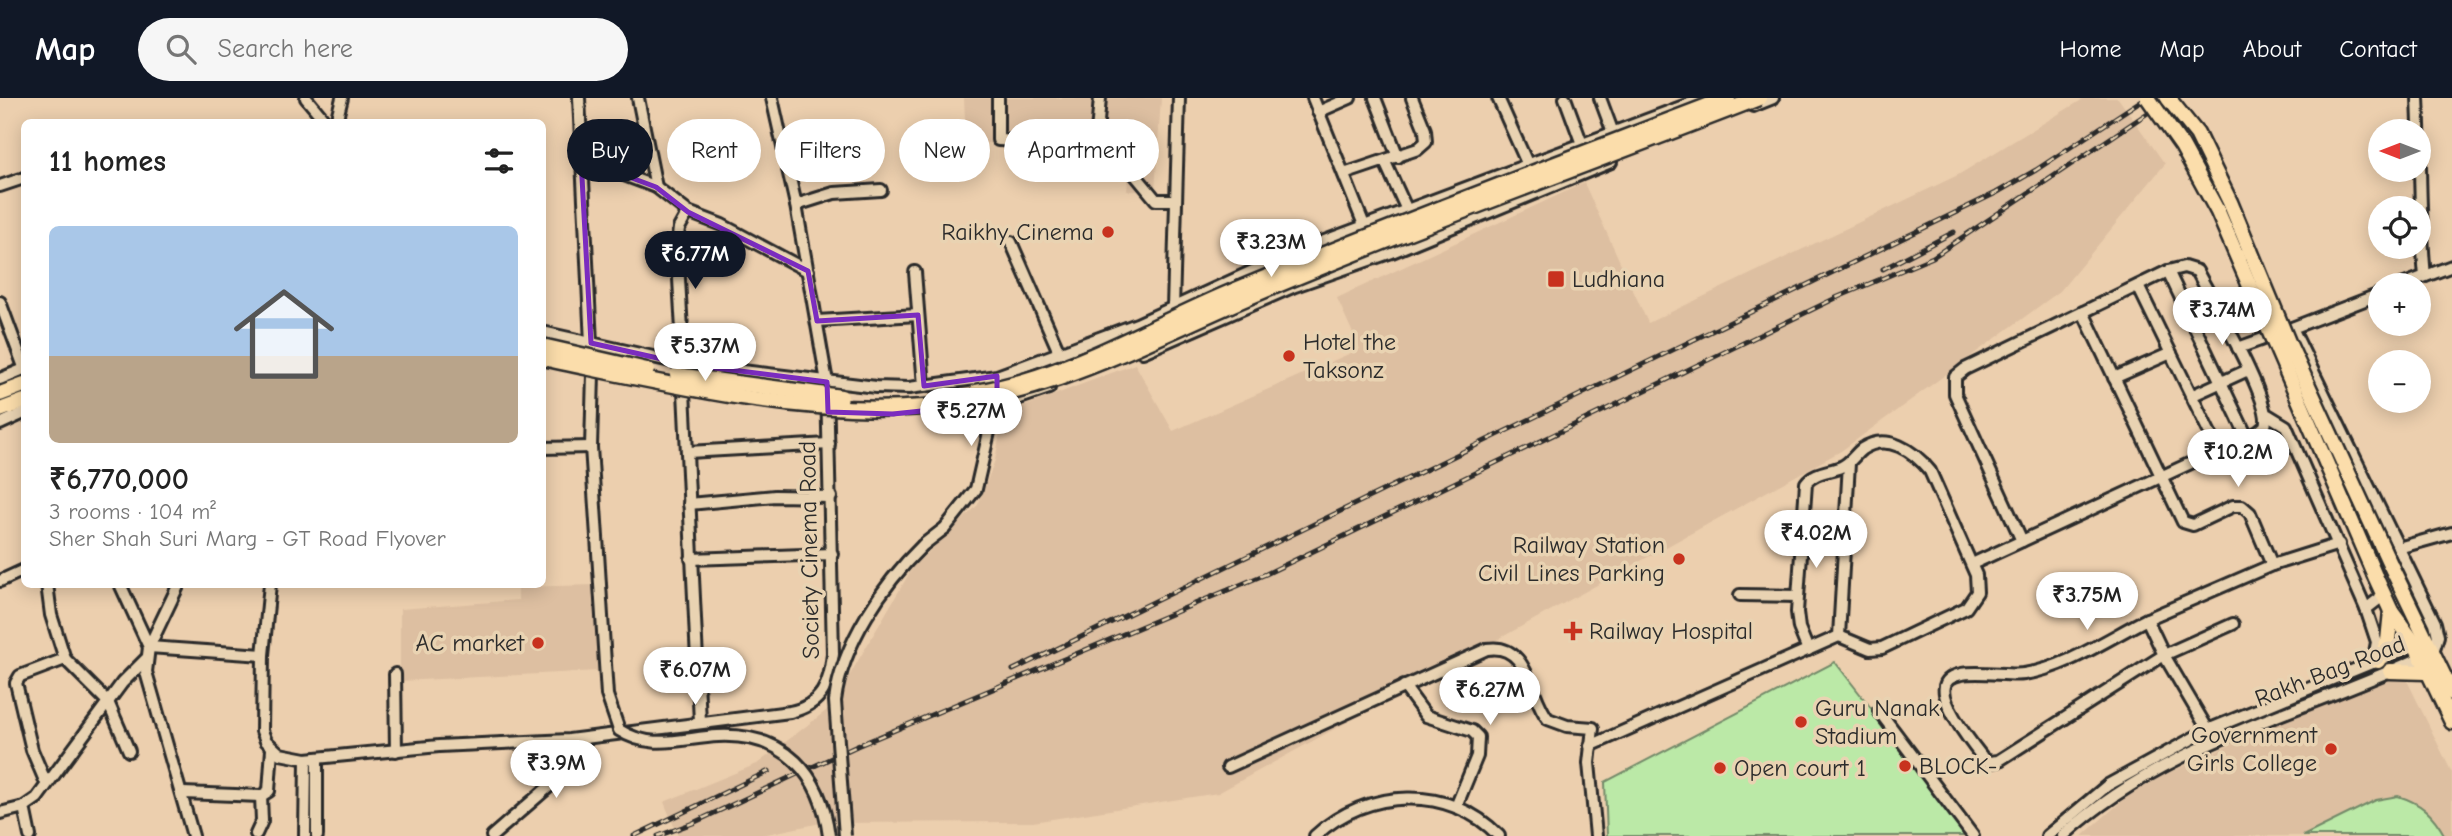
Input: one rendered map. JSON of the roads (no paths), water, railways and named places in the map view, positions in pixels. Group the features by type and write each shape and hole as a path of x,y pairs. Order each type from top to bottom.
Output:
{"main road":[{"path":"546,347 654,372 817,395 927,398 992,389 1115,346 1264,278 1728,98"},
{"path":"546,359 694,387 812,405 923,407 1003,397 1081,371 1256,294 1759,98"},
{"path":"2148,98 2182,146 2218,212 2391,611 2426,647 2427,672 2452,722"},
{"path":"2168,98 2197,134 2230,202 2288,342 2426,647 2452,693"},
{"path":"0,394 21,386"},
{"path":"0,410 21,402"},
{"path":"2375,662 2388,641 2391,611"},
{"path":"2390,671 2427,672"}],"street":[{"path":"306,98 324,119"},
{"path":"338,119 342,98"},
{"path":"579,98 580,119"},
{"path":"638,98 656,187"},
{"name":"Society Cinema Road","path":"311,759 557,741 790,712 804,709 819,698 831,674 833,654 827,382 796,205 772,98"},
{"path":"998,98 998,140 1004,140"},
{"path":"1098,119 1100,98"},
{"path":"1173,308 1179,98"},
{"path":"1313,98 1364,225"},
{"path":"1318,112 1350,98"},
{"path":"1374,98 1398,157"},
{"path":"1345,174 1398,157 1418,149 1426,142 1425,130 1412,98"},
{"path":"1498,98 1527,163"},
{"path":"1565,98 1582,144"},
{"path":"1600,98 1613,133"},
{"path":"546,333 684,364 876,387 924,386 997,376 1060,354 1173,308 1290,254 1406,208 1613,133 1686,101 1705,98"},
{"path":"546,365 684,391 828,412 913,413 1014,400 1081,377 1295,286 1392,252 1773,98"},
{"path":"2418,98 2421,170 2419,216 2425,273"},
{"path":"1686,101 1693,129"},
{"path":"1385,162 1406,208"},
{"path":"0,186 21,179"},
{"path":"582,182 586,341"},
{"path":"643,182 656,187 688,212 722,225 808,271"},
{"path":"1141,182 1156,200 1175,200"},
{"path":"796,205 834,193 881,190"},
{"path":"684,364 677,245 679,228 688,212"},
{"path":"1011,242 1060,354"},
{"path":"2431,274 2452,266"},
{"path":"2022,541 1955,394 1954,380 1965,369 2168,271 2184,267 2197,271 2238,348 2267,415 2286,426 2365,609 2377,642 2375,662"},
{"path":"2168,271 2247,437"},
{"path":"915,272 924,386"},
{"path":"2138,286 2218,450"},
{"path":"2238,348 2368,299"},
{"path":"0,302 21,360"},
{"path":"2083,312 2180,517 2188,525 2233,506 2246,508 2272,565"},
{"path":"817,321 918,314"},
{"path":"2047,836 2108,785 2208,730 2375,662 2426,647 2435,623 2292,328"},
{"path":"2114,378 2171,354"},
{"path":"0,379 21,369"},
{"path":"2191,396 2248,370"},
{"path":"593,374 592,447 607,695 619,730 651,743 717,736 743,737 764,742 797,762 814,782 822,799 829,836"},
{"path":"845,836 835,701 838,680 850,649 902,566 945,528 976,489 997,403 997,376"},
{"path":"684,391 700,722"},
{"path":"0,424 21,414"},
{"path":"1972,564 2247,437 2263,428 2267,415"},
{"path":"1590,746 1808,650 1839,636 1870,649 1882,648 1961,612 1971,603 1977,592 1976,575 1930,471 1921,460 1898,445 1884,442 1861,450 1849,463 1812,477 1805,488 1798,624 1808,650"},
{"path":"688,452 829,444"},
{"path":"546,448 592,447"},
{"path":"1839,636 1849,463"},
{"path":"689,504 775,496 831,497"},
{"path":"2398,548 2452,533"},
{"path":"2233,624 2164,655 1994,763 1978,751 1946,703 1944,690 1947,681 1956,675 2013,675 2040,670 2147,619 2272,565 2339,544"},
{"path":"691,559 832,554"},
{"path":"0,581 21,571"},
{"path":"48,588 51,615 65,659 108,702 129,751"},
{"path":"122,588 149,648"},
{"path":"177,588 146,659 149,689 183,793 193,836"},
{"path":"270,588 263,655 262,731 272,749 280,754 311,759"},
{"path":"2365,609 2384,594"},
{"path":"1740,595 1798,596"},
{"path":"2147,619 2164,655 2208,730"},
{"name":"Rakh Bag Road","path":"2063,836 2122,788 2164,765 2260,720 2390,671 2426,647"},
{"path":"149,648 263,655"},
{"path":"1228,767 1487,649 1499,649 1522,664 1548,719 1567,726 1593,728 1590,746 1596,836"},
{"path":"46,783 32,750 16,683 20,676 65,659"},
{"path":"0,813 24,807 37,798 108,702 146,659"},
{"path":"395,674 396,751"},
{"path":"1404,686 1426,716 1472,731 1479,737 1477,756 1456,807"},
{"path":"1879,712 1973,836"},
{"path":"492,836 560,778 557,741"},
{"path":"183,793 261,796 269,791 271,784 272,749"},
{"path":"305,836 311,759"},
{"path":"311,759 317,836"},
{"path":"257,834 262,821 261,796"},
{"path":"1315,836 1353,810 1390,799 1426,799 1456,807 1487,824 1499,836"},
{"path":"24,807 30,836"}],"railway":[{"path":"1013,670 1996,193 2036,170 2145,98"},
{"path":"658,836 693,823 857,746 1266,574 1838,297 1933,257 2170,98"},
{"path":"1883,269 1954,232"},
{"path":"634,836 769,771"}],"place":[{"name":"Raikhy Cinema","path":"1108,232"},
{"name":"Ludhiana","path":"1556,279"},
{"name":"Hotel the Taksonz","path":"1289,356"},
{"name":"Railway Station Civil Lines Parking","path":"1679,559"},
{"name":"Railway Hospital","path":"1573,631"},
{"name":"AC market","path":"538,643"},
{"name":"Guru Nanak Stadium","path":"1801,722"},
{"name":"Government Girls College","path":"2331,749"},
{"name":"BLOCK-","path":"1905,766"},
{"name":"Open court 1","path":"1720,768"}]}
